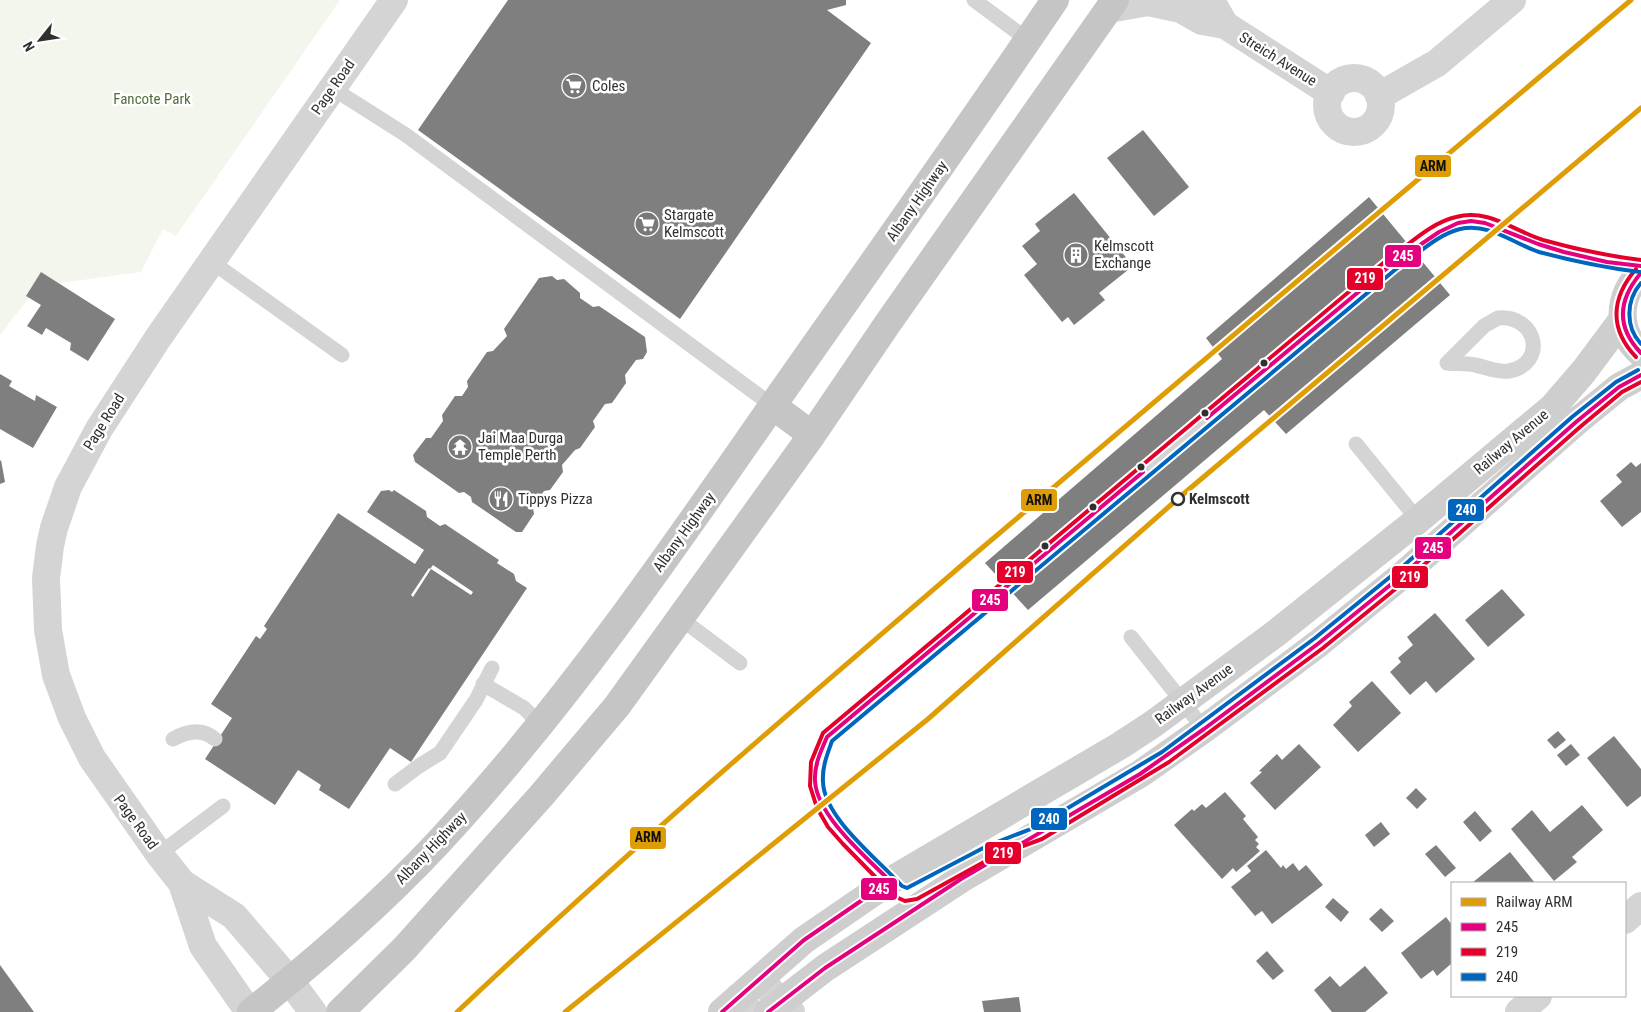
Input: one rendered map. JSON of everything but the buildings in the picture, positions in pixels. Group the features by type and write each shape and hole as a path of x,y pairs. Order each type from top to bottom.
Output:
{"highway":[{"name":"Albany Highway","path":"250,1012 290,981 377,904 456,824 585,668 672,550 951,153 1055,0"},
{"path":"340,1012 404,949 541,796 617,706 812,436 894,315 1112,5"},
{"path":"773,406 812,436"}],"main road":[{"name":"Railway Avenue","path":"737,1007 760,980 804,940 890,881 1121,745 1153,724 1276,634 1418,520 1553,407 1584,371 1622,320 1622,306 1626,294 1632,283 1641,274"},
{"path":"1622,320 1630,340 1641,353"},
{"name":"Railway Avenue","path":"780,1008 825,968 961,879 1140,774 1204,729 1326,637 1405,573 1584,416 1620,387 1641,375"},
{"path":"890,881 898,892 906,895 914,893 977,858 1017,839 1039,833"}],"street":[{"name":"Page Road","path":"313,1012 290,981 234,916 182,883 159,854 92,758 72,718 56,675 48,630 46,578 54,528 68,487 87,448 148,353 394,0"},
{"name":"Streich Avenue","path":"1205,0 1214,6 1225,25"},
{"path":"1379,96 1437,63 1512,0"},
{"name":"Streich Avenue","path":"1112,5 1155,3 1181,9 1202,20 1225,25 1331,93"},
{"name":"Streich Avenue","path":"1349,79 1367,82 1379,96 1381,105 1379,115 1375,122 1367,129 1359,132 1341,129 1329,115 1327,106 1331,93 1333,88 1340,82 1349,79"},
{"name":"Page Road","path":"182,883 203,946 250,1012"},
{"path":"1626,919 1641,906"},
{"path":"760,980 780,1008"},
{"path":"1519,1012 1537,997"}],"lane":[{"path":"974,0 1028,40"},
{"path":"332,88 406,135 773,406"},
{"path":"890,881 833,823 821,805 816,791 816,762 827,737 1392,264 1449,226 1471,221 1492,226 1564,252 1607,262 1641,266"},
{"path":"212,262 342,355"},
{"path":"1502,317 1517,320 1525,326 1531,334 1533,344 1531,356 1527,362 1508,371 1492,370 1476,365 1448,363 1484,326 1492,320 1502,317"},
{"path":"1356,444 1418,520"},
{"path":"680,618 740,663"},
{"path":"1131,637 1181,703 1204,729"},
{"path":"395,784 440,753 476,700 492,668"},
{"path":"483,684 524,708 540,724"},
{"path":"173,739 182,733 202,732 215,738"},
{"path":"159,854 223,806"}],"green space":[{"name":"Fancote Park","path":"0,0 340,0 176,236 163,229 141,272 38,286 0,335"}],"rail line":[{"name":"ARM","path":"457,1012 649,836 976,553 1631,0"},
{"name":"ARM","path":"565,1012 928,719 1181,496 1641,108"}],"transit line":[{"name":"219","path":"1641,260 1592,252 1543,240 1501,222 1479,216 1456,217 1429,229 1388,259 823,733 811,762 810,786 817,808 828,827 843,844 894,896 905,901 917,899 993,857 1042,839 1169,762 1323,648 1409,578 1580,427 1622,392 1641,382"},
{"name":"245","path":"1207,418 1392,264 1439,232 1458,223 1471,221 1485,223 1564,252 1607,262 1641,266"},
{"name":"240","path":"1638,370 1616,382 1572,417 1401,568 1315,638 1162,752 1036,827 987,846 907,888 902,886 854,838 833,810 826,796 823,782 825,761 832,741 1396,269 1434,241 1460,229 1481,229 1491,231 1539,252 1590,264 1640,272"},
{"name":"219","path":"1636,269 1622,291 1616,313 1621,336 1636,357"},
{"name":"245","path":"1641,273 1628,293 1623,313 1627,333 1641,353"},
{"name":"240","path":"1641,283 1632,297 1629,314 1632,330 1641,344"},
{"name":"245","path":"768,1012 825,968 961,879 1140,774 1204,729 1319,643 1405,573 1576,422 1619,387 1641,375"},
{"name":"245","path":"722,1012 804,940 890,881 844,835 824,808 815,781 818,758 827,737 1143,472"}],"place":[{"name":"Coles","path":"574,86"},
{"name":"Stargate Kelmscott","path":"647,224"},
{"name":"Kelmscott Exchange","path":"1076,255"},
{"name":"Jai Maa Durga Temple Perth","path":"460,447"},
{"name":"Tippys Pizza","path":"501,499"},
{"name":"Kelmscott","path":"1178,499"}]}
